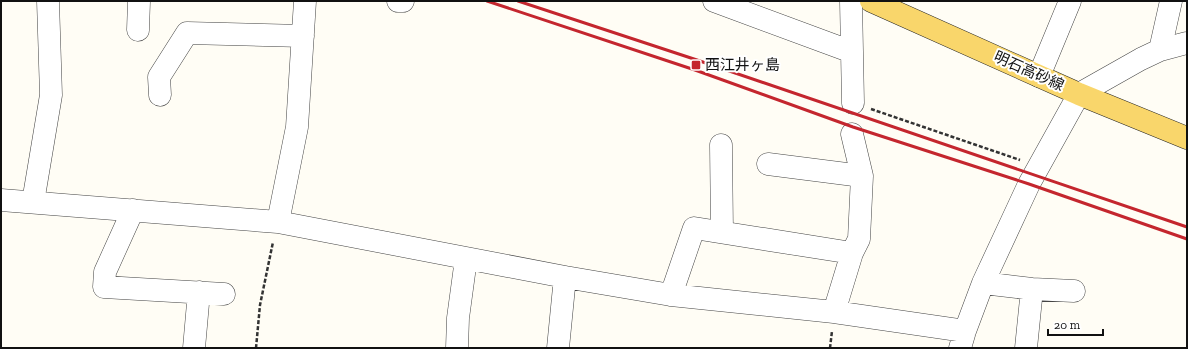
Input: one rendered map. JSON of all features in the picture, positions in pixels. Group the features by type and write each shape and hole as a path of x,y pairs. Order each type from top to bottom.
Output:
{"main road":[{"name":"明石高砂線","path":"871,1 1079,94 1187,138"}],"street":[{"path":"33,202 51,95 48,1"},
{"path":"138,30 139,1"},
{"path":"278,222 297,126 305,1"},
{"path":"398,1 403,2"},
{"path":"714,1 852,52"},
{"path":"851,1 853,103"},
{"path":"1039,76 1070,1"},
{"path":"1160,50 1171,1"},
{"path":"160,95 159,77 187,33 303,36"},
{"path":"1,200 278,222 565,277 671,295 834,312 963,339 983,283 1029,184 1079,94 1160,50 1187,43"},
{"path":"834,312 852,253 859,239 862,176 852,134"},
{"path":"721,145 722,232"},
{"path":"768,164 862,176"},
{"path":"133,210 105,272 104,287 224,294"},
{"path":"671,295 694,228 852,253"},
{"path":"457,348 458,318 466,259"},
{"path":"558,348 565,277"},
{"path":"983,283 1032,289 1074,291"},
{"path":"1026,348 1032,289"},
{"path":"194,348 199,292"}],"path":[{"path":"853,103 1038,167"},
{"path":"256,348 260,305 278,222"}],"railway":[{"path":"487,1 695,70 853,127 1029,184 1187,239"},
{"path":"518,1 697,60 1187,227"}],"place":[{"name":"西江井ヶ島","path":"696,65"}]}
